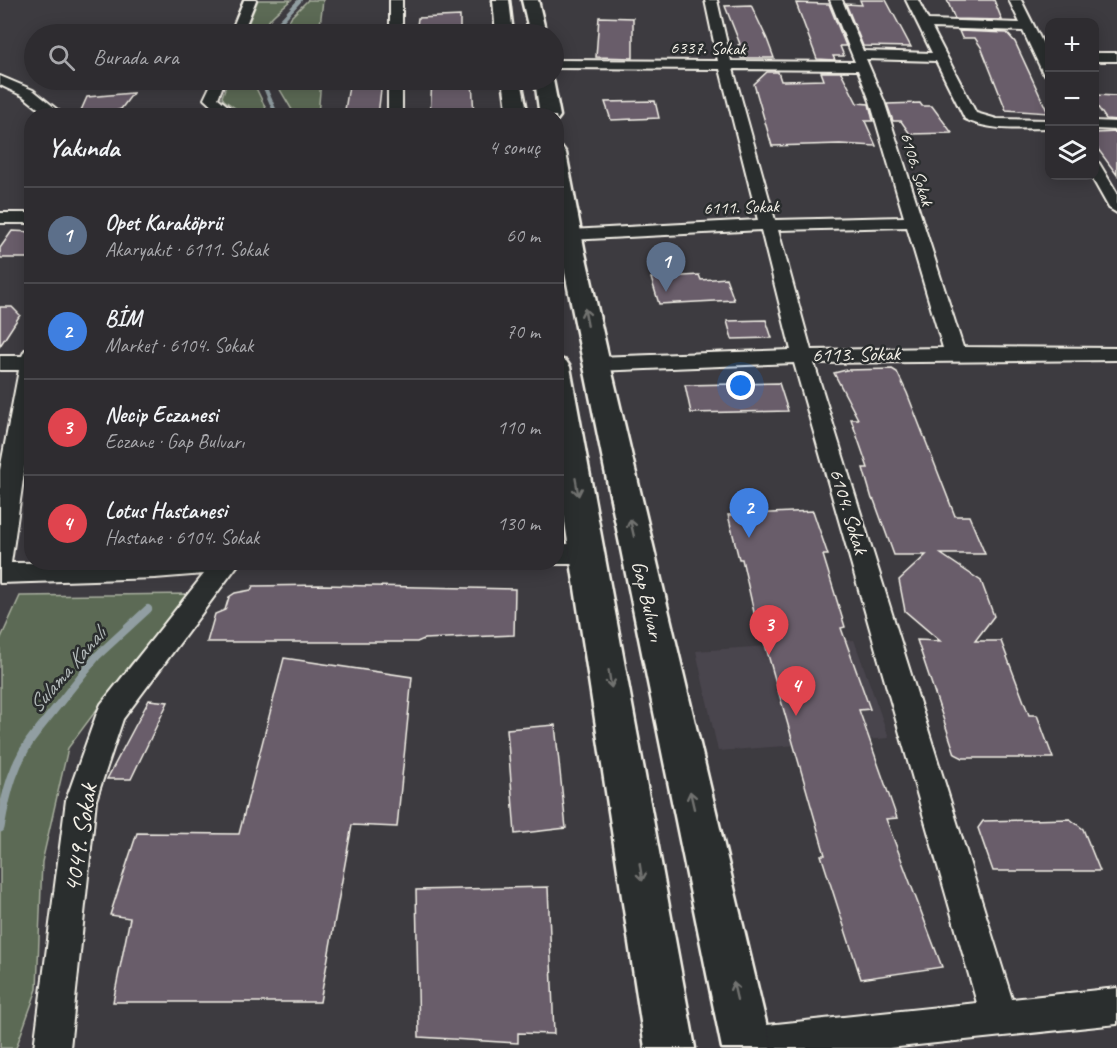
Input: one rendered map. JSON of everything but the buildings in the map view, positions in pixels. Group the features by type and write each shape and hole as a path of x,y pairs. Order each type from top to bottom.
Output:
{"highway":[{"path":"501,0 504,24"},
{"path":"531,1 536,24"},
{"path":"514,90 517,108"},
{"path":"546,90 549,108"},
{"name":"Gap Bulvarı","path":"564,200 596,364 747,1047"},
{"path":"564,455 573,554 670,1048"}],"street":[{"path":"240,24 250,0"},
{"path":"396,0 396,24"},
{"name":"6104. Sokak","path":"711,0 766,225 802,355 1000,1019"},
{"name":"6106. Sokak","path":"836,0 877,101 954,352"},
{"path":"912,0 970,116 976,120 1045,124"},
{"path":"1015,0 1045,56"},
{"path":"924,24 1028,27"},
{"name":"6337. Sokak","path":"564,64 726,66 940,57"},
{"path":"1099,57 1117,57"},
{"path":"0,80 28,93 48,108"},
{"path":"215,90 211,99 223,108"},
{"path":"395,90 395,108"},
{"path":"1099,125 1117,126"},
{"path":"1099,174 1117,208"},
{"path":"0,218 24,218"},
{"name":"6111. Sokak","path":"570,235 766,225 913,222"},
{"name":"6113. Sokak","path":"596,364 802,355 954,352 1117,354"},
{"path":"0,363 24,360"},
{"path":"0,560 12,465 24,398"},
{"path":"0,573 59,570"},
{"name":"4049. Sokak","path":"52,1048 81,800 111,713 222,570"},
{"path":"747,1047 1117,1006"}],"shaded area":[{"path":"854,640 889,738 718,751 696,651"}],"green space":[{"path":"258,0 291,0 267,24 248,24"},
{"path":"308,0 323,0 320,24 288,24 291,17"},
{"path":"224,90 257,90 266,108 235,108 222,97"},
{"path":"280,90 320,90 319,108 291,108"},
{"path":"190,594 130,665 68,748 42,862 37,989 16,1048 0,1048 0,640 20,596"}],"waterway":[{"name":"Sulama Kanalı","path":"278,24 300,0"},
{"name":"Sulama Kanalı","path":"266,90 274,108"},
{"name":"Sulama Kanalı","path":"35,734 97,656 148,609"},
{"name":"Sulama Kanalı","path":"0,828 12,778 22,754 36,733"}],"place":[{"name":"Opet Karaköprü","path":"666,292"},
{"name":"BİM","path":"749,538"},
{"name":"Necip Eczanesi","path":"769,655"},
{"name":"Lotus Hastanesi","path":"796,716"}]}
